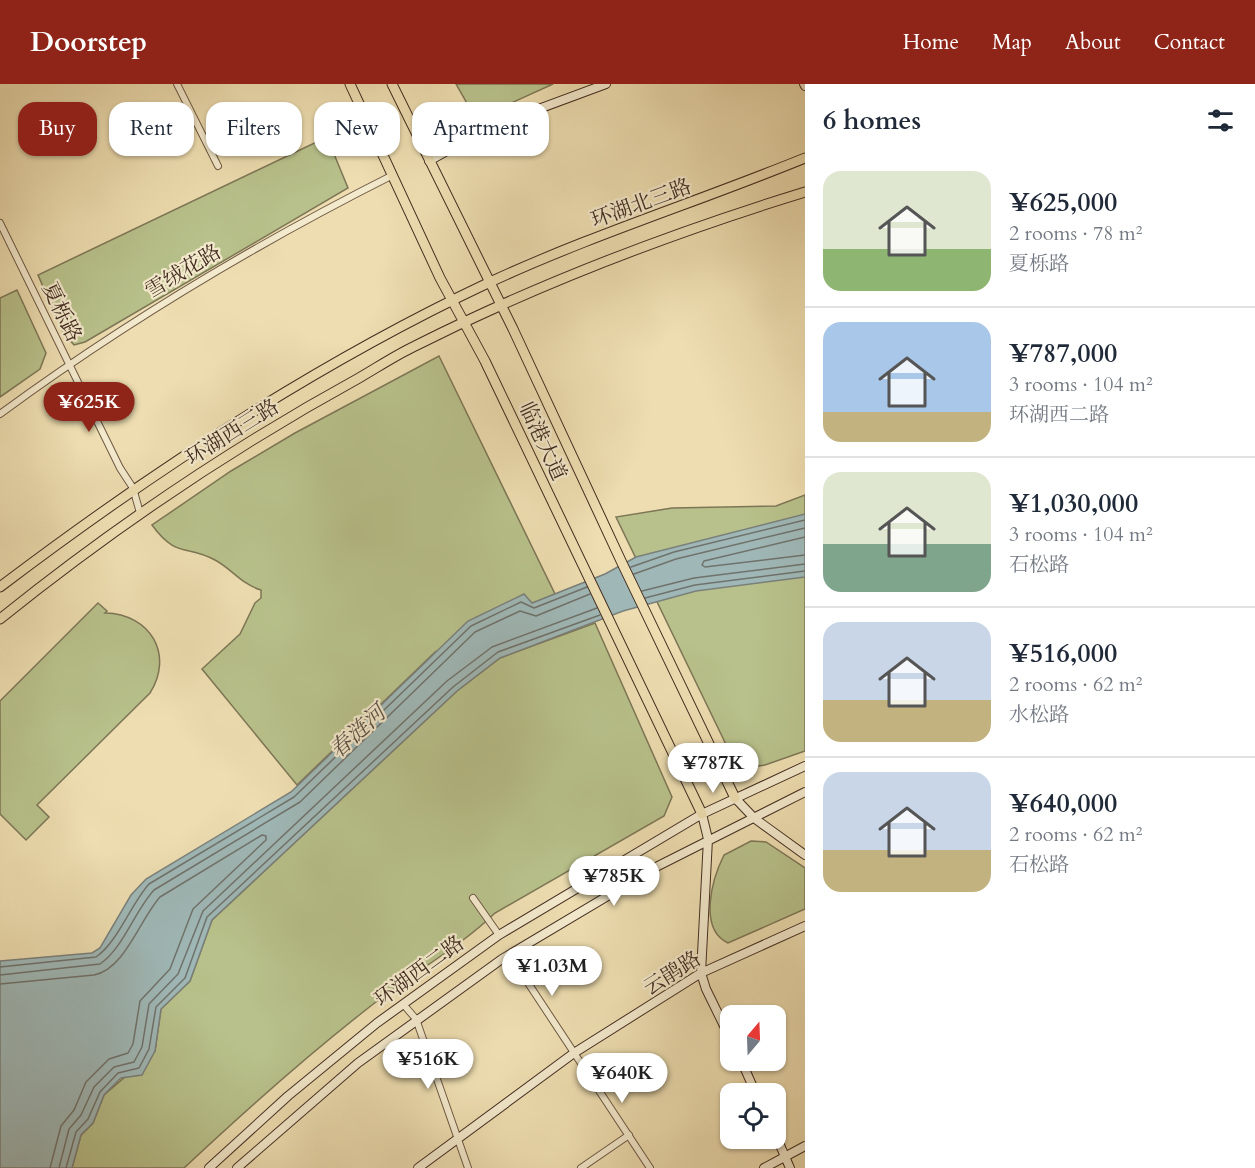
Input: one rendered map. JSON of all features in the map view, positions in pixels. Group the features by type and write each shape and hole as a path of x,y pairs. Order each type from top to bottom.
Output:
{"main road":[{"name":"临港大道","path":"350,84 394,175 402,198 702,814"},
{"name":"临港大道","path":"392,84 502,306 735,798"},
{"path":"429,161 490,127 606,84"},
{"name":"环湖北三路","path":"489,282 805,158"},
{"name":"环湖北三路","path":"502,306 618,257 719,219 805,192"},
{"name":"环湖西三路","path":"0,587 133,488 297,384 489,282"},
{"name":"环湖西三路","path":"0,619 140,513 232,452 414,346 502,306"},
{"name":"环湖西二路","path":"209,1168 297,1089 403,1004 499,936 702,814 805,766"},
{"name":"环湖西二路","path":"237,1168 349,1070 416,1019 509,954 708,839 805,792"},
{"path":"735,798 754,818 805,855"},
{"path":"702,814 708,839 701,973 720,1018"},
{"name":"云鹃路","path":"418,1168 574,1053 701,973 805,926"},
{"path":"764,1168 805,1146"},
{"path":"781,1149 790,1168"}],"street":[{"path":"177,84 219,166"},
{"name":"雪绒花路","path":"0,414 69,364 245,255 394,175"},
{"name":"夏栎路","path":"0,223 120,468 133,488 140,513"},
{"path":"473,898 499,936"},
{"path":"509,954 650,1168"},
{"path":"403,1004 416,1019 459,1136 468,1168"},
{"path":"581,1168 629,1136"}],"green space":[{"path":"456,84 553,84 513,102 466,102"},
{"path":"314,143 314,156 335,156 348,188 85,342 74,345 64,334 38,275 287,156 302,156 302,149"},
{"path":"17,290 46,353 40,369 0,397 0,298"},
{"path":"439,356 555,594 435,652 297,785 202,669 240,634 255,603 261,598 261,590 248,584 215,560 168,543 152,525 231,471 295,433"},
{"path":"805,495 805,751 765,765 743,768 734,761 616,517 672,508 776,506"},
{"path":"98,603 107,611 105,613 121,615 135,621 154,639 160,665 157,679 150,693 37,805 49,817 26,840 0,814 0,701"},
{"path":"595,623 672,797 664,816 495,913 469,936 385,995 333,1036 184,1168 72,1168 81,1135 93,1123 104,1095 155,1051 161,1009 190,981 212,920 457,691 500,658"},
{"path":"751,841 766,842 805,868 805,909 728,943 713,927 710,915 712,890 724,855"}],"water":[{"name":"春涟河","path":"805,514 805,577 696,591 623,611 500,658 457,691 212,920 190,981 161,1009 155,1051 142,1075 121,1078 104,1095 93,1123 81,1135 72,1168 0,1168 0,961 92,953 100,948 131,895 146,879 291,792 468,621 524,594 532,603 605,574 636,557"}]}
